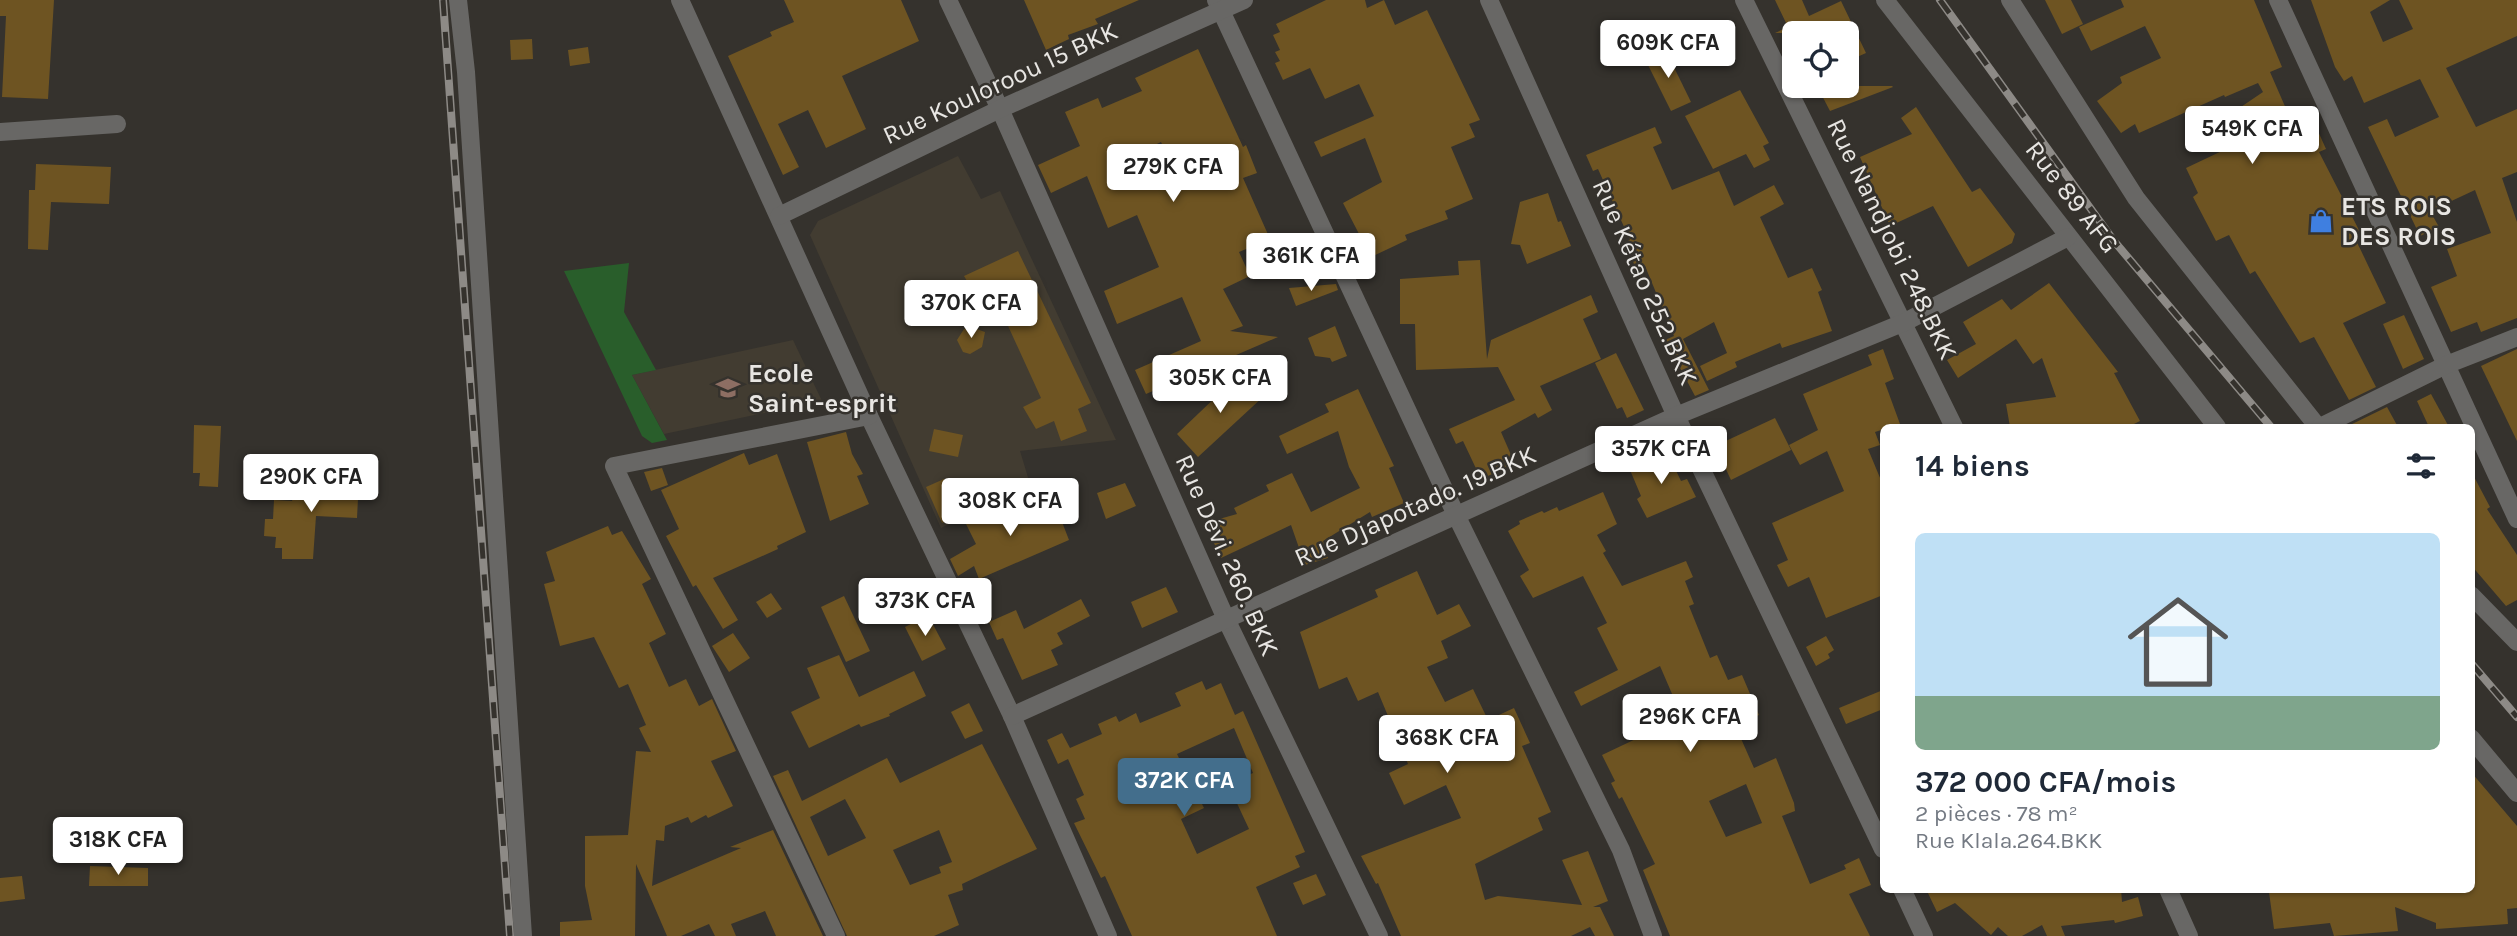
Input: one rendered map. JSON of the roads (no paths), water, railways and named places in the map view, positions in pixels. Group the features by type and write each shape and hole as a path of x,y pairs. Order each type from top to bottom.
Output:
{"street":[{"path":"458,0 466,72 523,936"},
{"path":"680,0 869,416 1012,716 1108,936"},
{"name":"Rue Dévi. 260. BKK","path":"948,0 1000,109 1226,619 1379,936"},
{"name":"Rue Kouloroou 15 BKK","path":"779,216 1219,5 1244,0"},
{"name":"Rue Kétao 252.BKK","path":"1489,0 1676,416 1880,843"},
{"name":"Rue Nandjobi 248.BKK","path":"1744,0 1905,322 1953,424"},
{"name":"Rue 89 AFG","path":"1885,0 2215,424"},
{"path":"2010,0 2136,198 2317,424"},
{"path":"2278,0 2473,424"},
{"path":"1219,5 1457,517 1621,850 1653,936"},
{"path":"0,131 117,124"},
{"name":"Rue Djapotado. 19.BKK","path":"1012,716 1676,416 1905,322 2068,237"},
{"path":"2325,424 2446,365 2517,337"},
{"path":"836,936 614,466 869,416"},
{"path":"2475,428 2517,519"},
{"path":"2475,599 2517,642"},
{"path":"2475,743 2517,793"},
{"path":"1904,893 1924,936"},
{"path":"2170,893 2189,936"}],"railway":[{"path":"443,0 510,936"},
{"path":"1940,0 2114,241 2268,424"},
{"path":"2475,668 2517,717"}],"place":[{"name":"ETS ROIS DES ROIS","path":"2321,221"},
{"name":"Ecole Saint-esprit","path":"728,388"}]}
